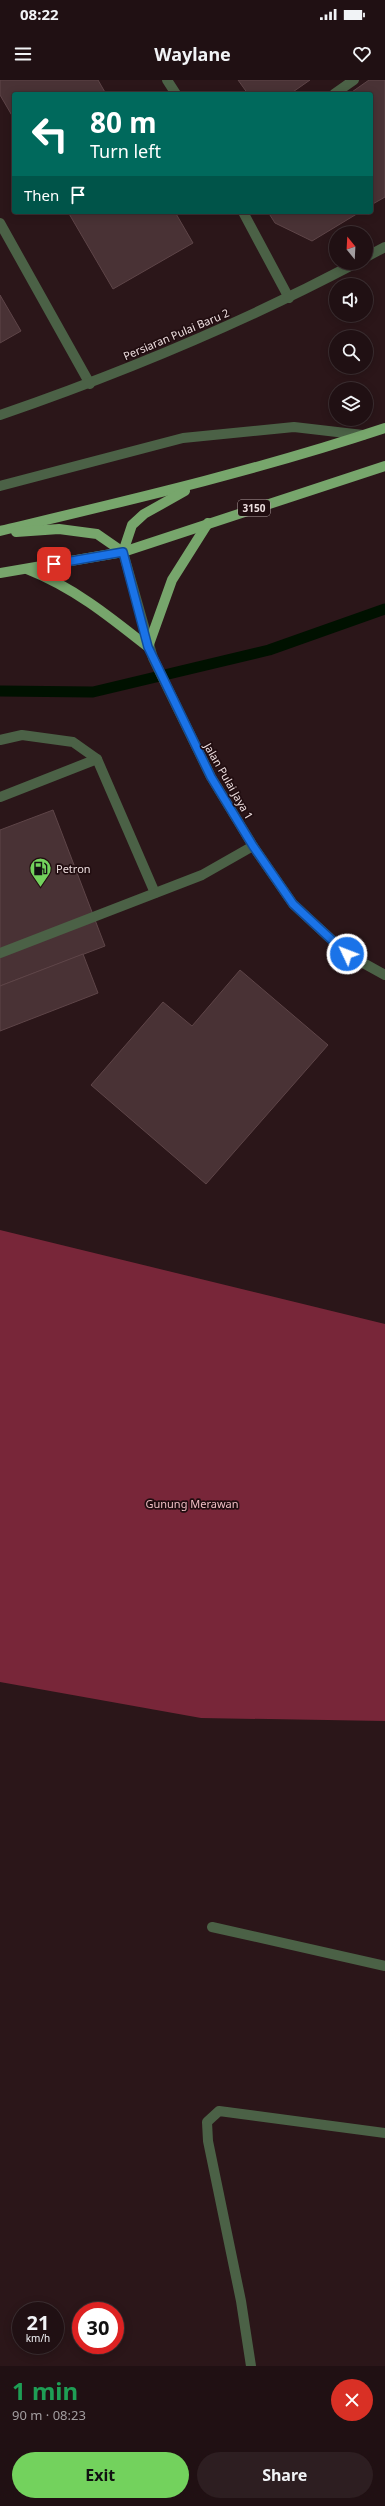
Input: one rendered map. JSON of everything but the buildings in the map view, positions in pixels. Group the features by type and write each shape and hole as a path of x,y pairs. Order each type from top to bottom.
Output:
{"main road":[{"path":"0,532 195,485 385,428"},
{"name":"3150","path":"0,573 123,552 385,466"},
{"path":"0,532 59,529 97,534 123,552 132,526 144,514 195,485"},
{"path":"26,569 56,580 88,601 148,647 172,580 208,523"}],"street":[{"path":"167,80 175,92"},
{"path":"337,92 354,80"},
{"path":"244,214 289,298"},
{"path":"0,223 90,384"},
{"path":"373,254 385,247"},
{"name":"Persiaran Pulai Baru 2","path":"0,415 90,384 289,298 343,270"},
{"path":"0,486 184,438 294,427 364,435"},
{"name":"Jalan Pulai Jaya 1","path":"123,552 148,647 183,723 211,777 253,846 293,904 347,954 385,975"},
{"path":"0,740 22,734 73,742 97,759 155,893"},
{"path":"0,797 97,759"},
{"path":"0,953 202,875 253,846"},
{"path":"212,1927 385,1966"},
{"path":"251,2366 242,2301 208,2141 207,2122 219,2111 385,2133"}],"green space":[{"name":"Gunung Merawan","path":"0,1230 385,1324 385,1721 201,1718 0,1682"}],"waterway":[{"path":"0,691 93,692 269,650 385,609"}],"place":[{"name":"Petron","path":"41,888"}],"route":[{"path":"54,564 123,552 148,647 183,723 211,777 253,846 293,904 347,954"}]}
